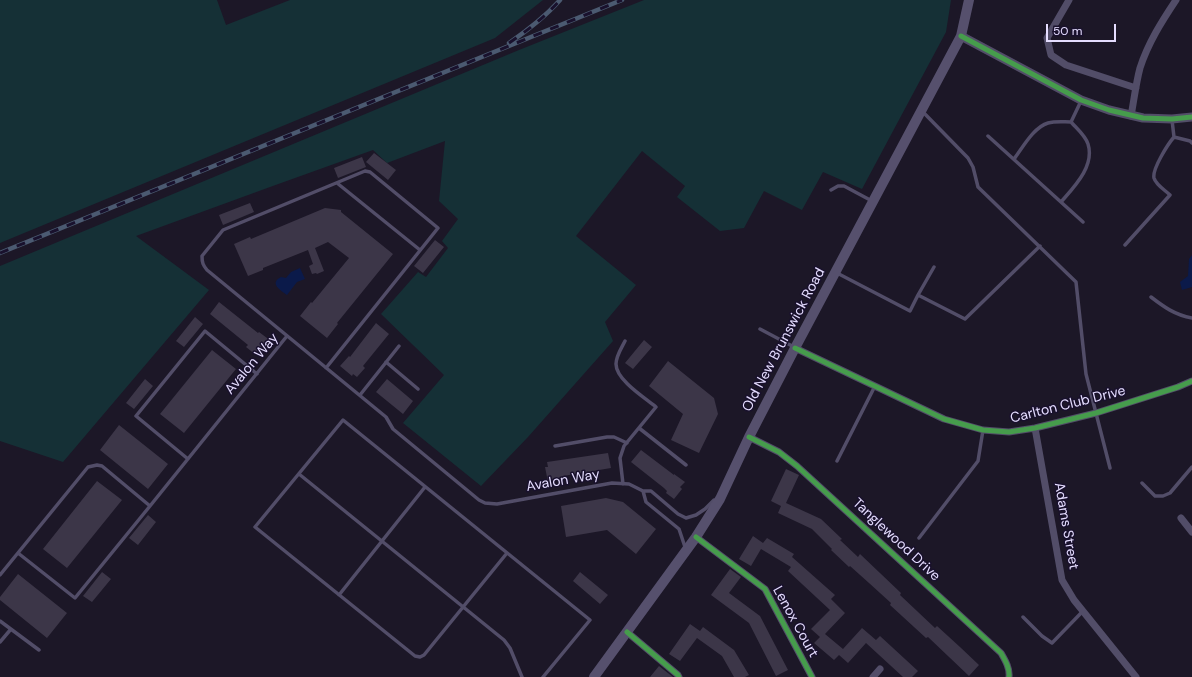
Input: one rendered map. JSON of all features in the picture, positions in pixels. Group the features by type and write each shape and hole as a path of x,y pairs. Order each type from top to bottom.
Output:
{"main road":[{"name":"Old New Brunswick Road","path":"594,677 696,537 724,491 749,437 795,348 961,36 969,0"}],"street":[{"path":"1069,0 1047,38 1051,55 1066,65 1136,88"},
{"path":"1131,116 1140,68 1148,48 1176,0"},
{"path":"961,36 1082,100 1109,110 1143,118 1172,119 1192,117"},
{"name":"Carlton Club Drive","path":"795,348 944,419 983,430 1009,432 1035,428 1096,413 1178,387 1192,381"},
{"name":"Adams Street","path":"1035,428 1062,580 1074,600 1136,677"},
{"name":"Tanglewood Drive","path":"749,437 780,452 798,466 1001,653 1007,664 1009,677"},
{"path":"1181,518 1192,532"},
{"name":"Lenox Court","path":"696,537 765,589 812,677"},
{"path":"627,632 680,677"},
{"path":"873,677 880,669"}],"lane":[{"path":"1071,122 1082,100"},
{"path":"921,110 968,158 973,167 978,187 1076,282 1086,374 1110,468"},
{"path":"1125,245 1170,195 1158,184 1154,177 1155,171 1167,146 1174,137 1172,119"},
{"path":"1014,159 1038,128 1047,123 1071,122 1081,132 1088,144 1090,154 1087,166 1081,176 1061,202"},
{"path":"988,136 1083,222"},
{"path":"1174,137 1190,141 1192,143"},
{"path":"287,336 208,270 203,265 202,256 223,230 366,171 370,172 438,228 326,368"},
{"path":"337,183 420,250"},
{"path":"832,190 838,186 844,186 873,202"},
{"path":"918,295 965,319 1040,246"},
{"path":"836,273 910,311 934,267"},
{"path":"1151,298 1167,309 1182,316 1192,318"},
{"path":"760,329 795,348"},
{"path":"188,459 136,416 205,331 257,374"},
{"name":"Avalon Way","path":"18,553 75,598 287,336 386,417 393,429 479,500 485,503 497,504 612,483 629,484 643,492 651,491 678,514 686,518 696,515 705,509 724,491"},
{"path":"623,484 620,458 624,446 656,407 627,384 619,374 616,364 618,352 626,341"},
{"path":"360,396 399,346"},
{"path":"386,362 418,389"},
{"path":"837,461 875,386"},
{"path":"506,553 424,655 420,657 415,656 255,528 343,420 590,620 543,677"},
{"path":"639,428 686,465"},
{"path":"919,538 978,461 983,430"},
{"path":"555,446 607,437 614,437 627,444"},
{"path":"0,575 88,467 97,465 106,469 150,506"},
{"path":"1142,483 1155,496 1163,496 1170,493 1192,467"},
{"path":"299,474 508,644 522,677"},
{"path":"339,595 425,487"},
{"path":"643,492 646,502 679,530 684,540 686,551"},
{"path":"1023,618 1042,636 1052,643 1083,611"},
{"path":"0,621 39,650"},
{"path":"0,642 11,629"}],"green space":[{"path":"0,0 217,0 226,25 290,0 543,0 495,38 0,243"},
{"path":"644,0 951,0 946,32 862,189 823,172 802,210 764,191 744,228 720,231 677,197 685,186 642,151 576,236 636,285 605,322 613,341 528,437 481,486 403,423 444,375 381,314 418,272 426,277 448,248 442,241 458,219 439,201 445,141 387,163 373,150 136,236 209,290 63,462 0,441 0,266 519,50"}],"water":[{"path":"1192,255 1192,287 1182,290 1180,282 1188,276 1189,259"},
{"path":"300,268 305,279 297,282 287,295 281,291 276,282 281,277 286,278 291,272"}],"building":[{"path":"374,153 396,170 388,180 366,162"},
{"path":"362,157 366,167 338,178 334,168"},
{"path":"250,203 254,212 223,225 219,215"},
{"path":"325,208 341,210 341,212 393,254 337,323 338,324 327,338 300,316 349,258 328,242 315,248 324,271 317,274 312,274 309,266 313,264 308,250 263,268 263,270 248,276 234,244 250,237 251,239"},
{"path":"435,240 444,247 423,273 414,266"},
{"path":"219,302 258,333 259,332 271,341 261,353 259,352 256,355 246,347 248,345 210,314"},
{"path":"195,317 203,324 184,347 176,341"},
{"path":"376,323 389,334 363,366 365,368 357,377 353,374 352,376 340,366 349,356 350,357"},
{"path":"644,340 652,347 633,369 625,363"},
{"path":"212,350 236,369 184,433 160,414"},
{"path":"668,361 714,398 718,414 699,453 671,440 683,414 649,386"},
{"path":"145,379 153,386 134,409 126,403"},
{"path":"387,379 413,401 403,414 376,392"},
{"path":"119,425 168,464 148,489 100,450"},
{"path":"641,450 685,482 680,487 682,489 674,499 666,493 667,491 664,488 631,462"},
{"path":"608,453 611,468 563,476 563,478 558,478 558,480 548,482 545,467 548,467 547,462"},
{"path":"786,469 799,475 786,503 821,519 842,539 840,540 858,557 860,554 935,628 937,626 960,647 979,665 969,676 928,637 926,638 890,605 891,603 869,583 850,566 849,567 812,529 778,513 781,506 771,501"},
{"path":"97,481 122,500 67,568 43,549"},
{"path":"606,498 623,502 656,529 636,554 607,530 566,537 561,506"},
{"path":"148,515 156,522 138,545 129,538"},
{"path":"753,536 763,543 767,538 794,554 792,557 835,595 831,599 845,613 825,634 843,649 862,628 876,640 880,636 918,671 912,677 903,677 866,643 848,663 839,655 834,660 814,643 820,637 811,629 830,610 788,571 791,567 761,549 751,566 739,559"},
{"path":"730,569 741,577 729,593 760,616 788,670 776,676 749,623 711,595"},
{"path":"102,572 111,579 92,602 83,596"},
{"path":"580,572 608,595 600,604 573,581"},
{"path":"18,574 67,613 47,638 0,600 0,597"},
{"path":"690,624 700,631 703,627 734,650 749,675 745,677 734,677 722,656 697,638 680,661 669,654"},
{"path":"659,666 664,670 673,677 650,677"}],"railway":[{"path":"509,43 536,23 560,0"},
{"path":"0,253 622,0"}],"cycle path":[{"path":"961,36 1081,100 1109,110 1143,118 1172,119 1192,117"},
{"path":"795,348 944,419 983,430 1009,432 1035,428 1096,413 1178,387 1192,381"},
{"path":"749,437 779,452 797,466 1001,653 1006,661 1009,677"},
{"path":"696,537 765,589 812,677"},
{"path":"627,632 679,677"}]}
